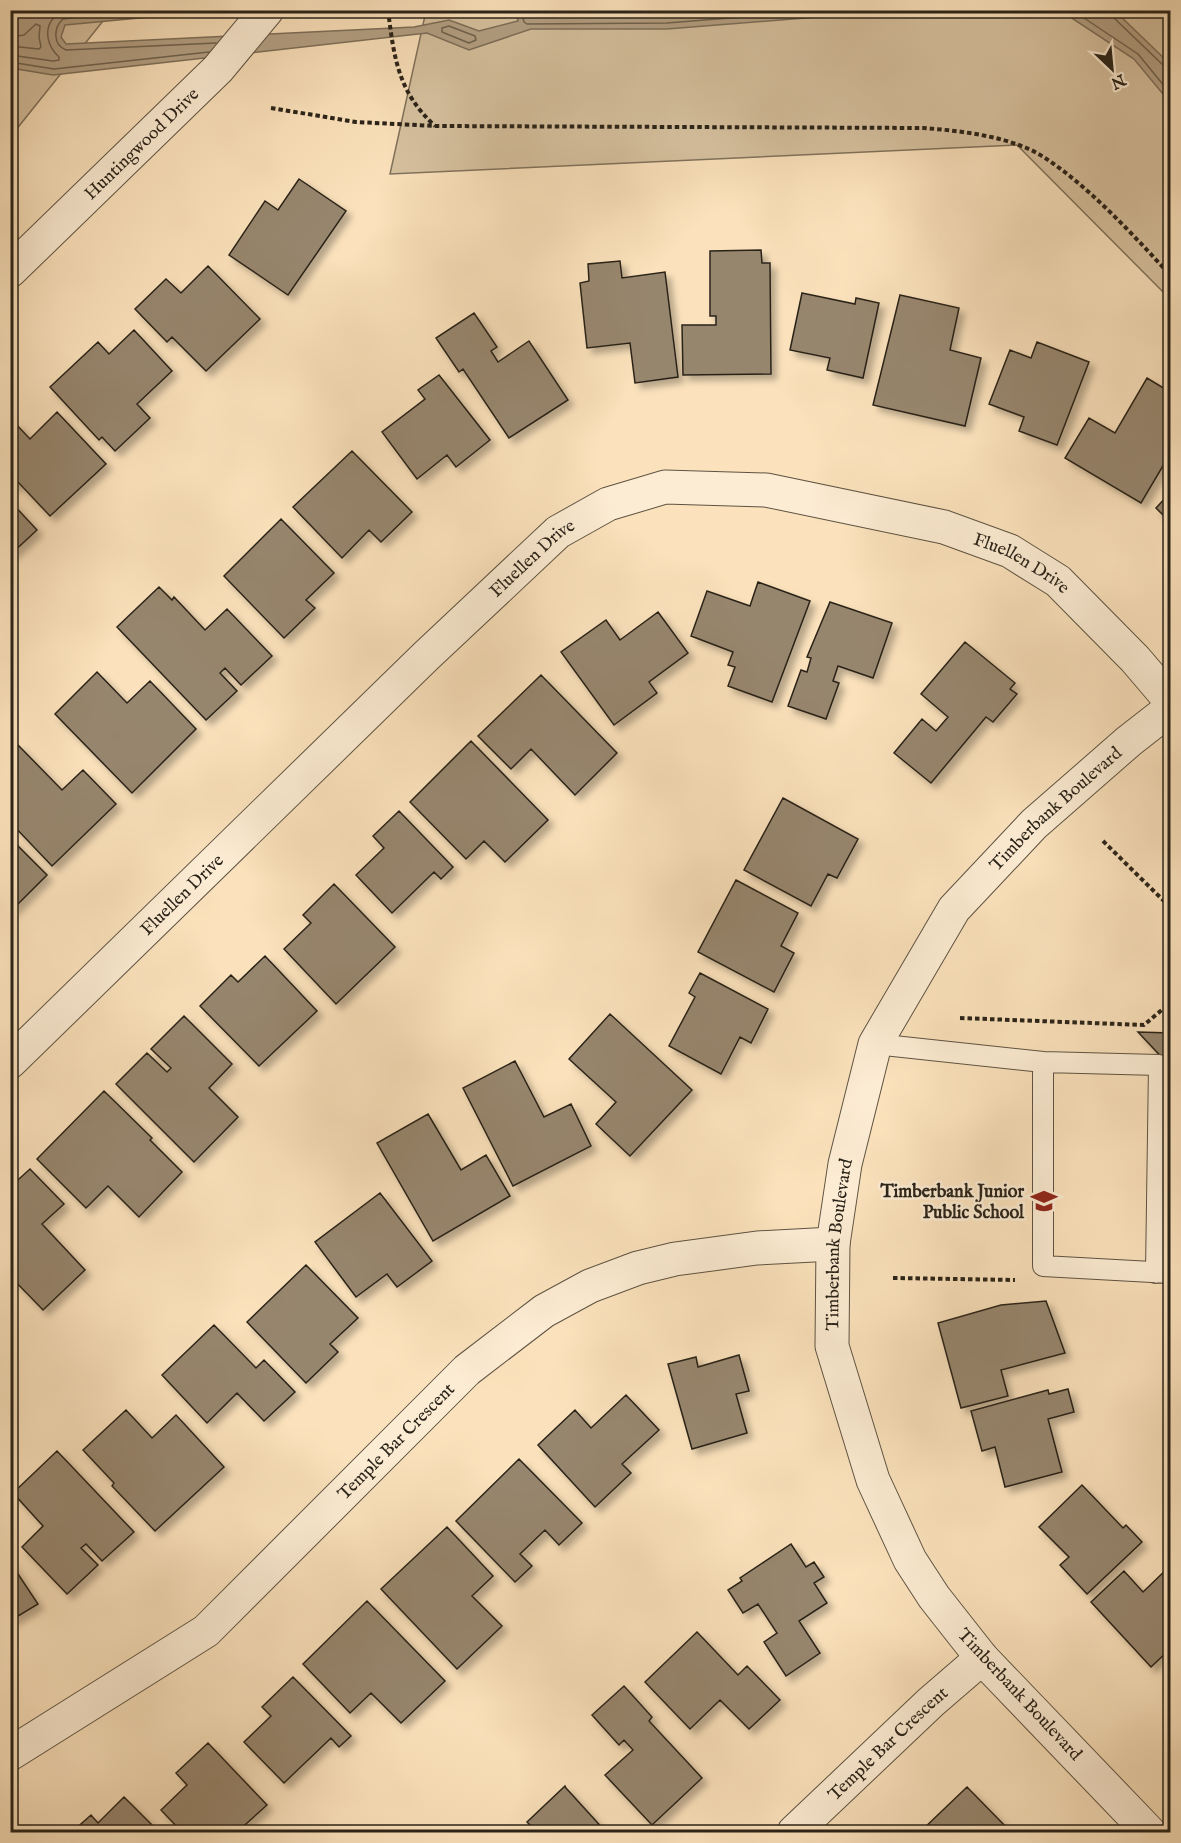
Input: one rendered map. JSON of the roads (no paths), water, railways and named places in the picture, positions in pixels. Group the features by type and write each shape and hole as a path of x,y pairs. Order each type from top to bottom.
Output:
{"street":[{"name":"Huntingwood Drive","path":"10,271 218,69 267,10"},
{"name":"Fluellen Drive","path":"10,1062 425,657 558,532 608,504 665,487 766,490 944,527 1010,551 1058,580 1135,659 1170,700"},
{"name":"Timberbank Boulevard","path":"1149,1833 982,1658 934,1597 910,1560 873,1480 832,1346 832,1244 845,1164 875,1044 954,909 1034,824 1129,741 1170,709"},
{"name":"Temple Bar Crescent","path":"10,1754 206,1631 467,1370 544,1311 590,1286 638,1268 675,1259 757,1248 832,1244"},
{"name":"Temple Bar Crescent","path":"794,1833 931,1702 982,1658"}],"lane":[{"path":"875,1044 1043,1062 1159,1065 1163,1273 1043,1266 1043,1062"}],"water":[{"path":"21,10 214,11 65,25 61,37 66,44 414,27 449,20 479,31 518,21 517,14 509,10 893,11 667,29 531,29 469,50 427,33 53,75 11,68 10,15"},
{"path":"1061,11 1115,11 1170,64 1170,111 1168,100 1134,59"}],"place":[{"name":"Timberbank Junior Public School","path":"1044,1201"}]}
